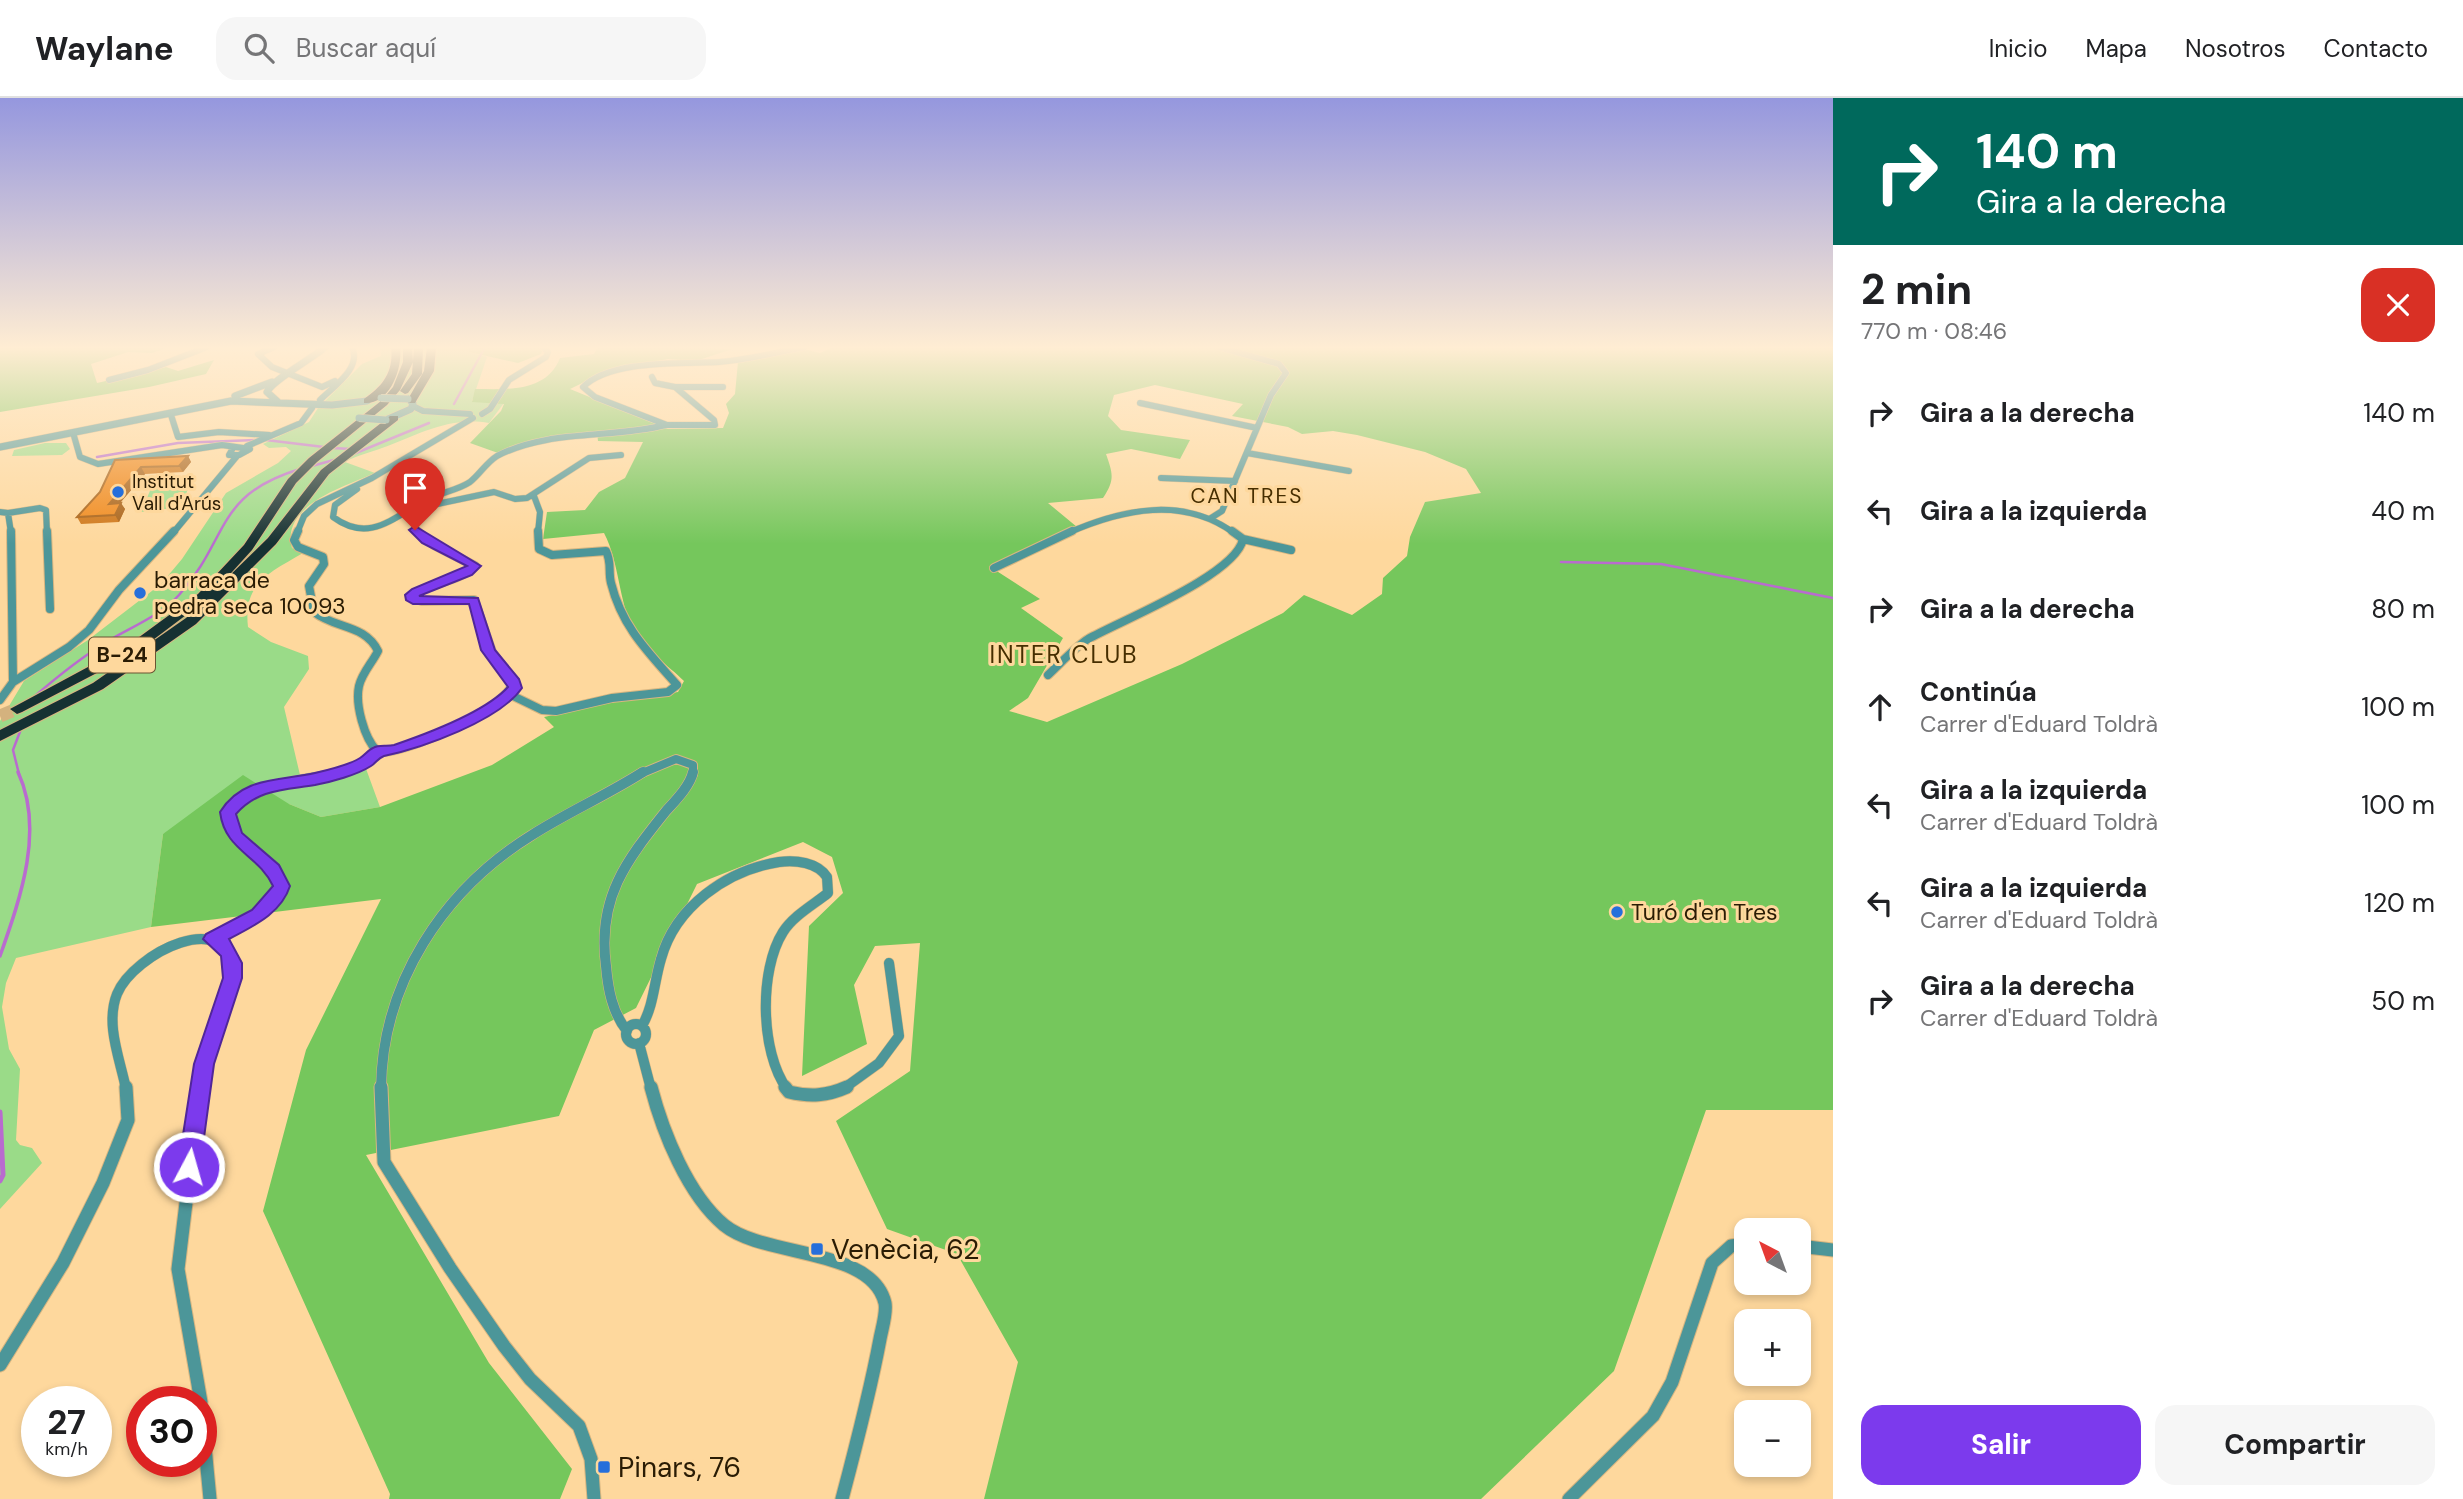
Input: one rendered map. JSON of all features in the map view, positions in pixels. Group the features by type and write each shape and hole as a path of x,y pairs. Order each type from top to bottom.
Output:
{"highway":[{"name":"B-24","path":"17,709 68,685 132,649 188,610 218,582 254,537 292,481 313,460 372,412"},
{"name":"B-24","path":"0,736 99,686 170,638 209,606 241,573 298,489 325,461 384,412"},
{"path":"254,537 263,508 276,485 356,415"},
{"path":"241,573 272,541 325,472 395,417"}],"street":[{"path":"0,447 62,435 73,430 82,431 181,412"},
{"path":"74,436 80,457 97,464 210,447 235,452 250,450 250,445 301,423 309,412"},
{"path":"350,412 395,417 420,412"},
{"path":"395,417 400,412"},
{"path":"440,412 472,416 485,412"},
{"path":"635,412 667,425"},
{"path":"472,416 372,478 335,505 332,514 335,519 353,529 377,529 434,496 468,483 492,459 537,442 667,425 715,425 714,420 705,412"},
{"path":"1184,412 1257,428"},
{"path":"1211,518 1222,511 1264,412"},
{"path":"171,415 178,438 219,432 268,436"},
{"path":"62,435 74,436 82,431"},
{"path":"0,700 13,682 69,647 89,630 119,590 166,541 235,452"},
{"path":"1247,453 1349,471"},
{"path":"411,509 494,492 515,499 534,496 589,458 621,455"},
{"path":"372,478 330,497 310,510 300,523 294,540 298,547 323,557 324,564 309,586 314,612 323,618 356,628 376,644 377,651 358,687 358,696 369,743 377,751 393,751 449,728 511,695 514,682 496,664 488,650 474,600 422,601 411,597 424,588 467,573 475,566 424,539 412,525 411,509"},
{"path":"1161,478 1235,481"},
{"path":"511,695 542,710 556,711 612,698 668,692 677,684 631,635 610,581 611,561 607,551 556,555 539,548 537,539 543,520 534,496"},
{"path":"994,568 1065,536 1134,510 1173,507 1211,518 1243,539 1291,550"},
{"path":"4,512 40,508 46,510 50,609"},
{"path":"4,512 11,518 13,682"},
{"path":"1048,675 1085,640 1221,570 1241,550 1243,539"},
{"path":"0,1365 64,1263 97,1198 129,1116 113,1016 116,995 127,975 144,958 191,940 212,939 258,915 278,895 281,886 273,869 230,829 228,812 234,804 252,791 314,779 365,763 377,751"},
{"path":"594,1499 593,1468 584,1436 573,1418 524,1372 444,1261 384,1161 384,1045 399,992 418,951 452,904 484,870 518,843 657,765 684,760 693,765 694,776 622,866 610,895 604,938 606,972 618,1021 627,1031 627,1040 639,1042"},
{"path":"642,1026 652,1007 664,949 688,908 701,895 729,879 772,864 792,862 815,866 829,877 830,885 828,892 784,930 772,960 767,1003 768,1040 775,1073 789,1092 818,1099 839,1092 884,1058 894,1046 899,1036 889,963"},
{"path":"198,1386 178,1269 195,1113 204,1064 233,978 233,963 228,952 222,944 212,939"},
{"path":"627,1031 642,1026"},
{"path":"639,1042 647,1032 642,1026"},
{"path":"639,1042 661,1126 703,1204 726,1227 753,1241 852,1267 868,1275 882,1293 886,1306 873,1378 842,1499"},
{"path":"1569,1499 1653,1416 1672,1382 1712,1263 1734,1246"},
{"path":"1811,1247 1833,1250"},
{"path":"208,1477 210,1499"}],"green space":[{"path":"315,412 497,412 489,423 447,424 345,462 375,473 333,491 305,509 296,520 291,533 292,548 303,553 261,581 250,600 248,627 271,642 308,656 309,669 284,707 300,775 314,784 365,766 380,807 321,817 289,804 163,834 151,927 16,958 6,983 2,1007 9,1049 20,1069 16,1140 20,1145 32,1148 42,1163 0,1209 0,721 24,681 88,640 161,584 182,559 226,493 278,463 291,451 286,447 269,448 263,444 309,422"},
{"path":"500,412 627,412 668,429 723,428 729,412 1109,412 1108,416 1121,430 1190,440 1180,459 1131,449 1106,454 1112,477 1103,498 1048,503 1077,527 992,568 1040,599 1021,608 1063,638 1028,698 1009,711 1047,722 1182,664 1283,613 1304,595 1352,615 1382,594 1383,578 1407,556 1410,537 1425,502 1481,493 1466,469 1425,452 1333,431 1302,434 1288,427 1232,416 1235,412 1833,412 1833,1110 1706,1110 1614,1371 1481,1499 984,1499 1018,1362 957,1254 887,1229 836,1121 910,1071 920,943 875,946 854,985 867,1044 802,1076 809,926 843,893 832,857 803,842 697,884 636,1008 594,1030 559,1116 366,1155 489,1363 572,1469 560,1499 389,1499 390,1494 263,1211 306,1050 381,899 151,927 163,834 243,775 289,804 321,817 380,807 492,765 554,727 544,717 678,692 684,681 650,651 634,631 604,533 543,539 547,512 585,510 599,492 625,478 643,442 598,441 597,432 498,453 470,443"},
{"path":"45,443 66,443 70,449 62,455 12,456 14,450"},
{"path":"191,481 181,507 141,512 152,486"}],"building":[{"path":"188,456 179,466 141,467 109,504 121,503 115,515 77,517 100,492 115,460"}],"waterway":[{"path":"351,455 429,423"},
{"path":"97,457 178,443 255,440"},
{"path":"266,440 324,447"},
{"path":"332,448 352,449"},
{"path":"308,467 334,460"},
{"path":"35,696 89,654 171,602 195,574 237,505 272,480 300,469"},
{"path":"1561,562 1661,564 1833,598"},
{"path":"19,774 13,750 21,729"},
{"path":"0,956 27,864 29,817 26,794 18,772"},
{"path":"0,1112 3,1175 0,1181"}],"tunnel":[{"path":"0,716 17,709"}],"place":[{"name":"Institut Vall d'Arús","path":"118,492"},
{"name":"barraca de pedra seca 10093","path":"140,593"},
{"name":"Turó d'en Tres","path":"1617,912"},
{"name":"Venècia, 62","path":"817,1249"},
{"name":"Pinars, 76","path":"604,1467"}],"district":[{"name":"CAN TRES","path":"1247,496"},
{"name":"INTER CLUB","path":"1064,654"}],"route":[{"path":"189,1167 204,1064 233,978 233,963 228,952 222,944 212,939 258,915 278,895 281,886 273,869 230,829 228,812 252,791 294,780 314,779 365,763 377,751 393,751 449,728 503,701 515,688 514,682 496,664 488,650 474,600 466,598 422,601 413,600 411,597 424,588 467,573 475,566 427,541 415,530"}]}
